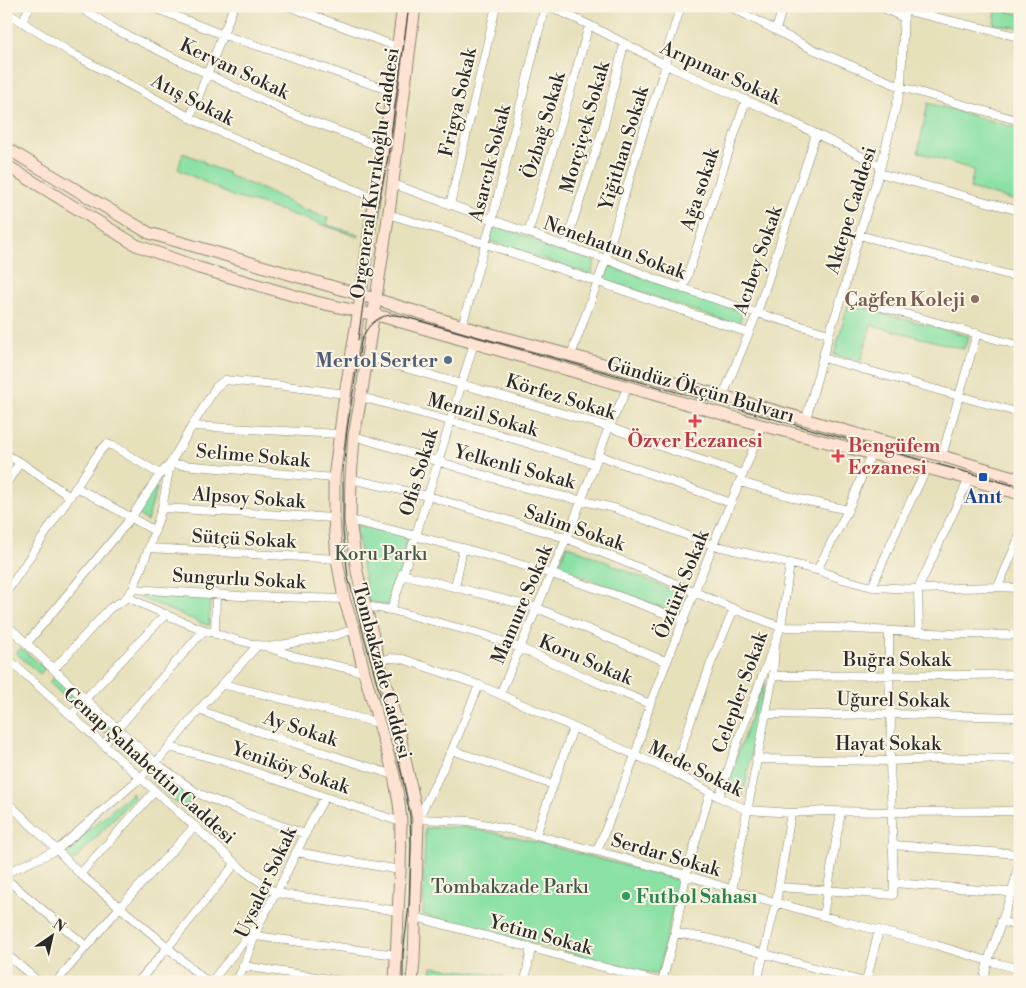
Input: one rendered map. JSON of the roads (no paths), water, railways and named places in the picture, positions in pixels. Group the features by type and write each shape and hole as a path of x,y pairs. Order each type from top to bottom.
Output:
{"street":[{"path":"22,22 30,6"},
{"name":"Kervan Sokak","path":"78,6 116,30 290,113 384,148"},
{"path":"150,6 223,35 391,91"},
{"path":"190,118 234,6"},
{"path":"288,6 397,47"},
{"name":"Tombakzade Caddesi","path":"396,982 401,822 399,803 394,775 344,599 337,559 334,478 374,198 384,148 403,6"},
{"name":"Orgeneral Kıvrıkoğlu Caddesi","path":"368,351 393,184 415,6"},
{"name":"Frigya Sokak","path":"450,205 496,6"},
{"name":"Arıpınar Sokak","path":"547,6 589,25 666,65 768,110 880,169 1020,210"},
{"name":"Asarcık Sokak","path":"462,326 486,244 547,6"},
{"name":"Yiğithan Sokak","path":"571,356 606,259 641,139 666,65 668,50 681,6"},
{"path":"729,6 808,47 901,87 1020,121"},
{"path":"776,30 783,6"},
{"path":"879,6 1020,36"},
{"name":"Aktepe Caddesi","path":"806,419 829,334 880,169 901,87 904,11"},
{"name":"Atış Sokak","path":"6,12 74,54 204,126 374,198"},
{"name":"Özbağ Sokak","path":"528,233 589,25"},
{"name":"Morçiçek Sokak","path":"565,246 603,130 624,44"},
{"name":"Ağa sokak","path":"683,289 746,100"},
{"name":"Acıbey Sokak","path":"723,396 757,313 816,134"},
{"name":"Gündüz Ökçün Bulvarı","path":"6,148 149,233 462,326 942,456 1020,480"},
{"name":"Gündüz Ökçün Bulvarı","path":"6,165 136,245 199,268 316,302 359,310 761,425 1020,494"},
{"name":"Nenehatun Sokak","path":"393,184 606,259 683,289 829,334"},
{"path":"388,214 486,244 749,333"},
{"path":"859,235 1020,278"},
{"path":"842,296 1020,346"},
{"path":"942,456 978,334"},
{"name":"Ofis Sokak","path":"391,610 416,536 474,344"},
{"name":"Tombakzade Caddesi","path":"368,351 354,436 350,520 357,572 398,727 418,819 412,982"},
{"name":"Körfez Sokak","path":"368,351 462,384 609,426 795,498 848,510"},
{"path":"823,358 1020,413"},
{"path":"27,643 131,518 160,474 170,464 216,387 225,380 345,394"},
{"name":"Mamure Sokak","path":"500,694 566,538 609,426 628,386"},
{"name":"Menzil Sokak","path":"361,397 498,434 595,464"},
{"name":"Öztürk Sokak","path":"597,851 635,756 650,704 713,545 742,478 761,425"},
{"path":"192,426 339,434"},
{"name":"Yelkenli Sokak","path":"354,436 526,488 614,508 713,545 818,570 872,587 918,589 1020,588"},
{"path":"6,593 100,451 107,444 160,474"},
{"path":"6,454 70,497"},
{"path":"818,570 848,510 871,454"},
{"path":"598,455 731,503"},
{"path":"6,484 20,462"},
{"path":"54,669 110,608 124,600 133,588 162,508 170,464"},
{"name":"Selime Sokak","path":"170,464 334,478"},
{"path":"872,587 898,525 927,468"},
{"name":"Salim Sokak","path":"351,479 428,496 566,538 781,627 1020,635"},
{"path":"919,632 918,589 969,479"},
{"path":"76,487 155,531"},
{"name":"Alpsoy Sokak","path":"162,508 334,518"},
{"path":"350,520 463,548 551,573 606,591 684,621"},
{"path":"998,587 1020,535"},
{"name":"Sütçü Sokak","path":"149,548 337,559"},
{"path":"454,587 463,548"},
{"name":"Celepler Sokak","path":"718,797 781,627 790,563"},
{"path":"402,574 537,608 667,662"},
{"name":"Sungurlu Sokak","path":"133,588 216,594 344,599"},
{"path":"215,634 216,594"},
{"path":"127,597 204,630 257,646 271,647 337,635 354,629"},
{"name":"Koru Sokak","path":"365,606 391,610 485,635 520,648 650,704"},
{"path":"673,772 711,663 734,609"},
{"path":"72,715 166,614"},
{"path":"6,624 156,763 197,793 248,814 305,834"},
{"path":"104,744 204,630"},
{"path":"779,888 893,895 888,675 889,630"},
{"path":"732,890 773,676 775,644"},
{"path":"6,873 56,850 140,778 156,763 199,710 257,646"},
{"path":"271,647 297,657 364,672"},
{"name":"Cenap Şahabettin Caddesi","path":"6,657 236,864 276,893"},
{"name":"Mede Sokak","path":"379,661 390,658 403,659 479,685 673,772 718,797 747,810 791,813 1020,811"},
{"name":"Buğra Sokak","path":"773,676 1020,674"},
{"path":"222,684 379,723"},
{"path":"418,819 452,750 479,685"},
{"name":"Ay Sokak","path":"199,710 262,733 394,775"},
{"name":"Uğurel Sokak","path":"765,714 1020,717"},
{"path":"536,835 573,728"},
{"name":"Yeniköy Sokak","path":"169,747 223,761 401,822"},
{"path":"452,750 553,785"},
{"name":"Hayat Sokak","path":"756,759 890,761 964,758 1020,759"},
{"path":"80,874 155,791"},
{"path":"660,982 675,933 686,875 710,792"},
{"name":"Uysaler Sokak","path":"236,982 260,922 325,797"},
{"path":"6,801 80,874 207,982"},
{"path":"823,916 841,812"},
{"path":"757,982 779,888 791,813"},
{"name":"Serdar Sokak","path":"418,819 469,821 536,835 1020,969"},
{"path":"56,982 120,907 195,826"},
{"path":"892,845 1020,854"},
{"path":"296,852 400,870"},
{"path":"983,982 988,961 1002,922 1016,892 1020,860"},
{"path":"138,982 236,864"},
{"path":"6,879 86,946"},
{"path":"894,883 1016,892"},
{"path":"276,893 398,911"},
{"name":"Yetim Sokak","path":"415,917 660,982"},
{"path":"211,982 260,922"},
{"path":"1002,922 1020,927"},
{"path":"675,933 712,939 865,982 880,930"},
{"path":"256,936 396,955"},
{"path":"525,982 531,948"},
{"path":"6,954 39,982"},
{"path":"244,966 349,982"}],"tram line":[{"path":"358,340 377,207 387,162 409,6"},
{"path":"403,982 403,954 409,905 410,816 402,775 348,577 343,531 343,469 347,430 361,342 365,332 372,323 387,316 395,315 409,318 1020,487"}],"place":[{"name":"Çağfen Koleji","path":"975,299"},
{"name":"Mertol Serter","path":"448,360"},
{"name":"Özver Eczanesi","path":"695,421"},
{"name":"Bengüfem Eczanesi","path":"838,456"},
{"name":"Anıt","path":"983,477"},
{"name":"Futbol Sahası","path":"626,896"}],"park label":[{"name":"Koru Parkı","path":"381,553"},
{"name":"Tombakzade Parkı","path":"510,886"}]}
